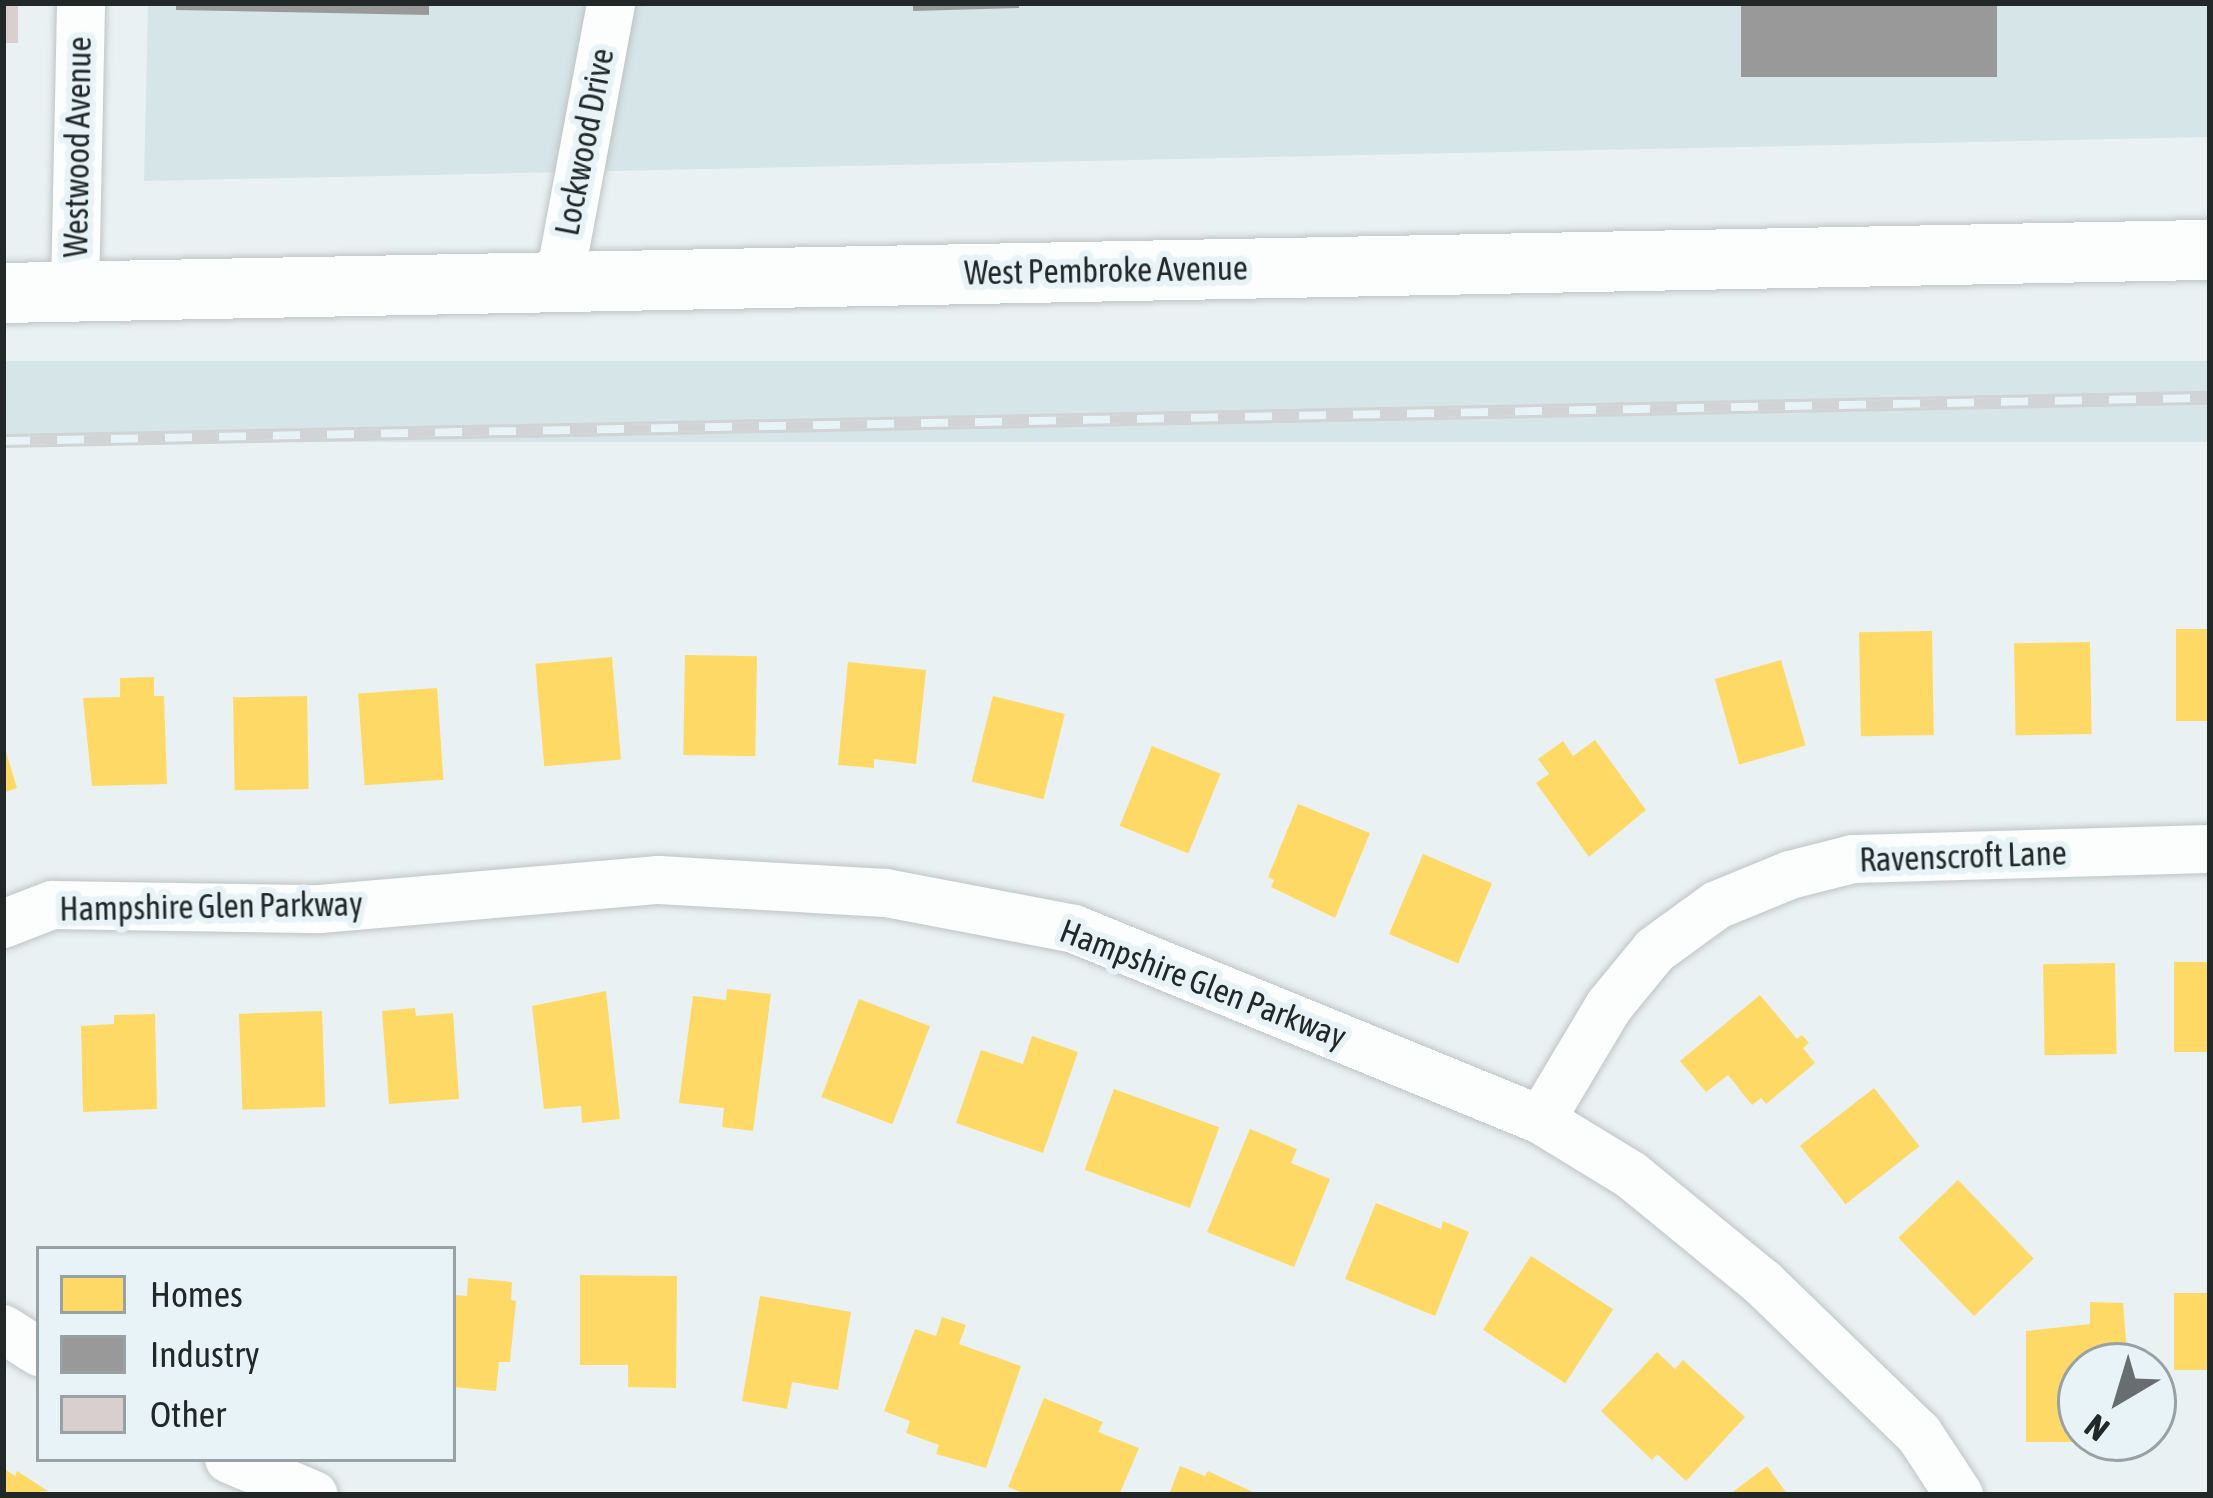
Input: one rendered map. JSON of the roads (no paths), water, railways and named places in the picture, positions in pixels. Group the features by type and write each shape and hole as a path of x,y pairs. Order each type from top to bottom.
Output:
{"main road":[{"name":"West Pembroke Avenue","path":"3,293 2210,250"}],"street":[{"name":"Westwood Avenue","path":"75,292 81,3"},
{"name":"Lockwood Drive","path":"559,282 611,3"},
{"name":"Ravenscroft Lane","path":"1541,1120 1610,1006 1655,950 1735,898 1853,859 2210,849"},
{"name":"Hampshire Glen Parkway","path":"3,924 52,905 320,909 659,880 886,893 1074,929 1541,1120 1630,1175 1763,1282 1919,1434 1959,1495"},
{"path":"3,1329 36,1350"},
{"path":"236,1462 314,1495"}],"railway":[{"path":"3,441 2210,398"}]}
